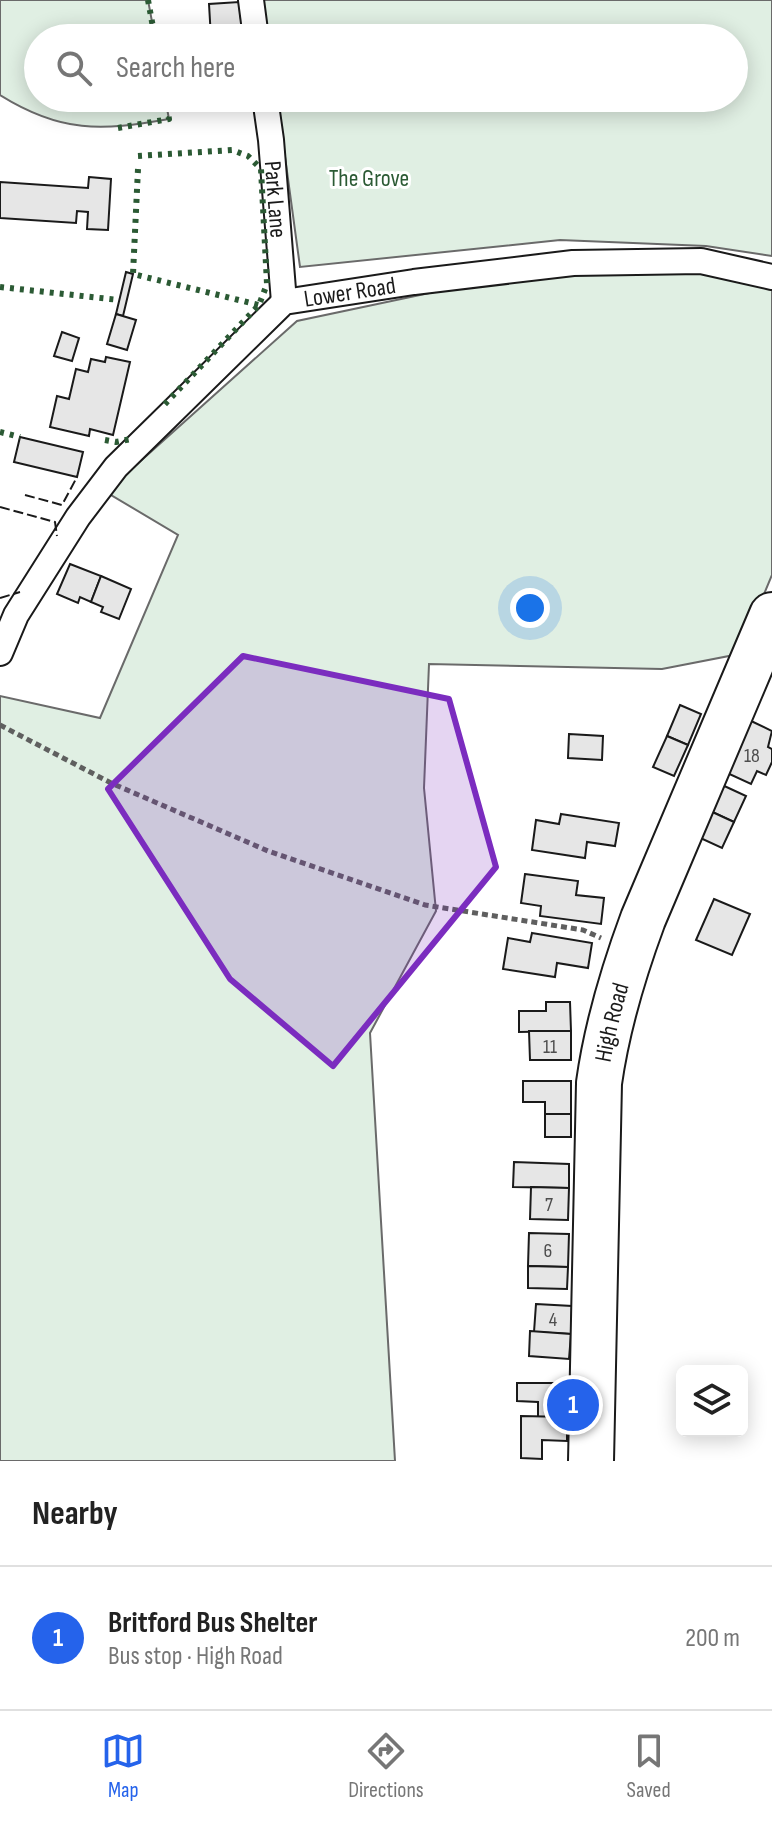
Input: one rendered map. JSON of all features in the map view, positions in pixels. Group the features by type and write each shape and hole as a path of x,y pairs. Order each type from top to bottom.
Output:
{"highway":[{"name":"High Road","path":"591,1461 599,1083 604,1044 631,951 772,615"}],"street":[{"path":"251,0 254,24"},
{"name":"Park Lane","path":"267,112 284,302"},
{"name":"Lower Road","path":"0,653 16,615 78,517 116,467 284,302 414,282 573,263 701,261 772,277"}],"path":[{"path":"0,725 111,783 268,851 425,905 583,930 631,951"}],"highlighted area":[{"path":"243,656 449,699 496,867 333,1066 230,979 108,789"}],"green space":[{"path":"0,0 148,0 152,24 24,24 24,108 0,95"},
{"name":"The Grove","path":"263,0 772,0 772,256 706,246 560,240 300,267 279,112 748,112 748,24 266,24"},
{"path":"34,112 168,112 169,119 102,127 82,126"},
{"path":"567,264 701,270 772,287 772,575 739,654 662,669 429,664 424,788 436,911 370,1033 395,1461 0,1461 0,696 100,718 178,535 106,492 297,321"}],"building":[{"path":"239,2 241,24 210,24 209,4"},
{"path":"89,177 111,179 108,230 87,229 88,212 77,211 76,223 0,218 0,182 88,188"},
{"path":"126,272 133,274 123,316 116,314"},
{"path":"116,314 136,320 127,350 107,344"},
{"path":"62,332 79,338 72,361 54,356"},
{"path":"106,357 130,362 113,435 90,429 89,436 50,427 57,396 69,399 76,369 88,372 91,359 105,362"},
{"path":"20,437 83,452 77,477 14,462"},
{"path":"70,564 101,576 91,602 80,597 78,603 57,594"},
{"path":"101,576 131,589 119,619 101,612 103,607 91,602"},
{"path":"680,705 701,714 688,745 667,736"},
{"path":"749,720 772,731 768,747 772,749 772,762 766,775 757,771 751,784 725,772"},
{"path":"569,734 603,736 602,760 568,758"},
{"path":"667,736 688,745 674,776 653,767"},
{"path":"720,784 746,796 734,822 708,810"},
{"path":"708,810 734,822 722,848 696,836"},
{"path":"561,814 619,823 615,846 587,842 585,858 532,850 536,820 559,824"},
{"path":"525,874 578,881 576,895 604,898 601,924 540,916 541,906 521,903"},
{"path":"714,899 750,914 732,955 696,940"},
{"path":"532,933 592,943 588,968 557,963 555,977 503,969 508,938 530,942"},
{"path":"546,1002 570,1002 571,1031 519,1032 519,1011 546,1011"},
{"path":"529,1031 571,1031 571,1060 530,1060"},
{"path":"523,1081 571,1081 571,1114 545,1114 545,1102 523,1102"},
{"path":"545,1114 571,1114 571,1137 545,1137"},
{"path":"514,1162 569,1164 569,1188 513,1187"},
{"path":"531,1187 569,1188 568,1220 530,1219"},
{"path":"529,1233 569,1234 568,1267 528,1266"},
{"path":"528,1266 568,1267 567,1289 528,1288"},
{"path":"536,1304 572,1306 571,1334 534,1332"},
{"path":"530,1331 571,1334 569,1359 529,1356"},
{"path":"517,1383 568,1383 567,1417 538,1417 538,1402 517,1401"},
{"path":"521,1416 567,1417 567,1441 542,1440 542,1459 521,1458"}],"hedge":[{"path":"148,0 152,24"},
{"path":"118,128 169,119 168,112"},
{"path":"138,156 232,150 248,156 261,169 267,284 259,305 164,405"},
{"path":"138,169 133,274 259,305"},
{"path":"0,287 119,300"},
{"path":"0,432 20,437"},
{"path":"105,440 116,442 131,439"}],"fence":[{"path":"25,495 62,505 77,477"},
{"path":"0,507 55,522 57,536"},
{"path":"0,598 20,592"}],"place":[{"name":"Britford Bus Shelter","path":"573,1405"}]}
